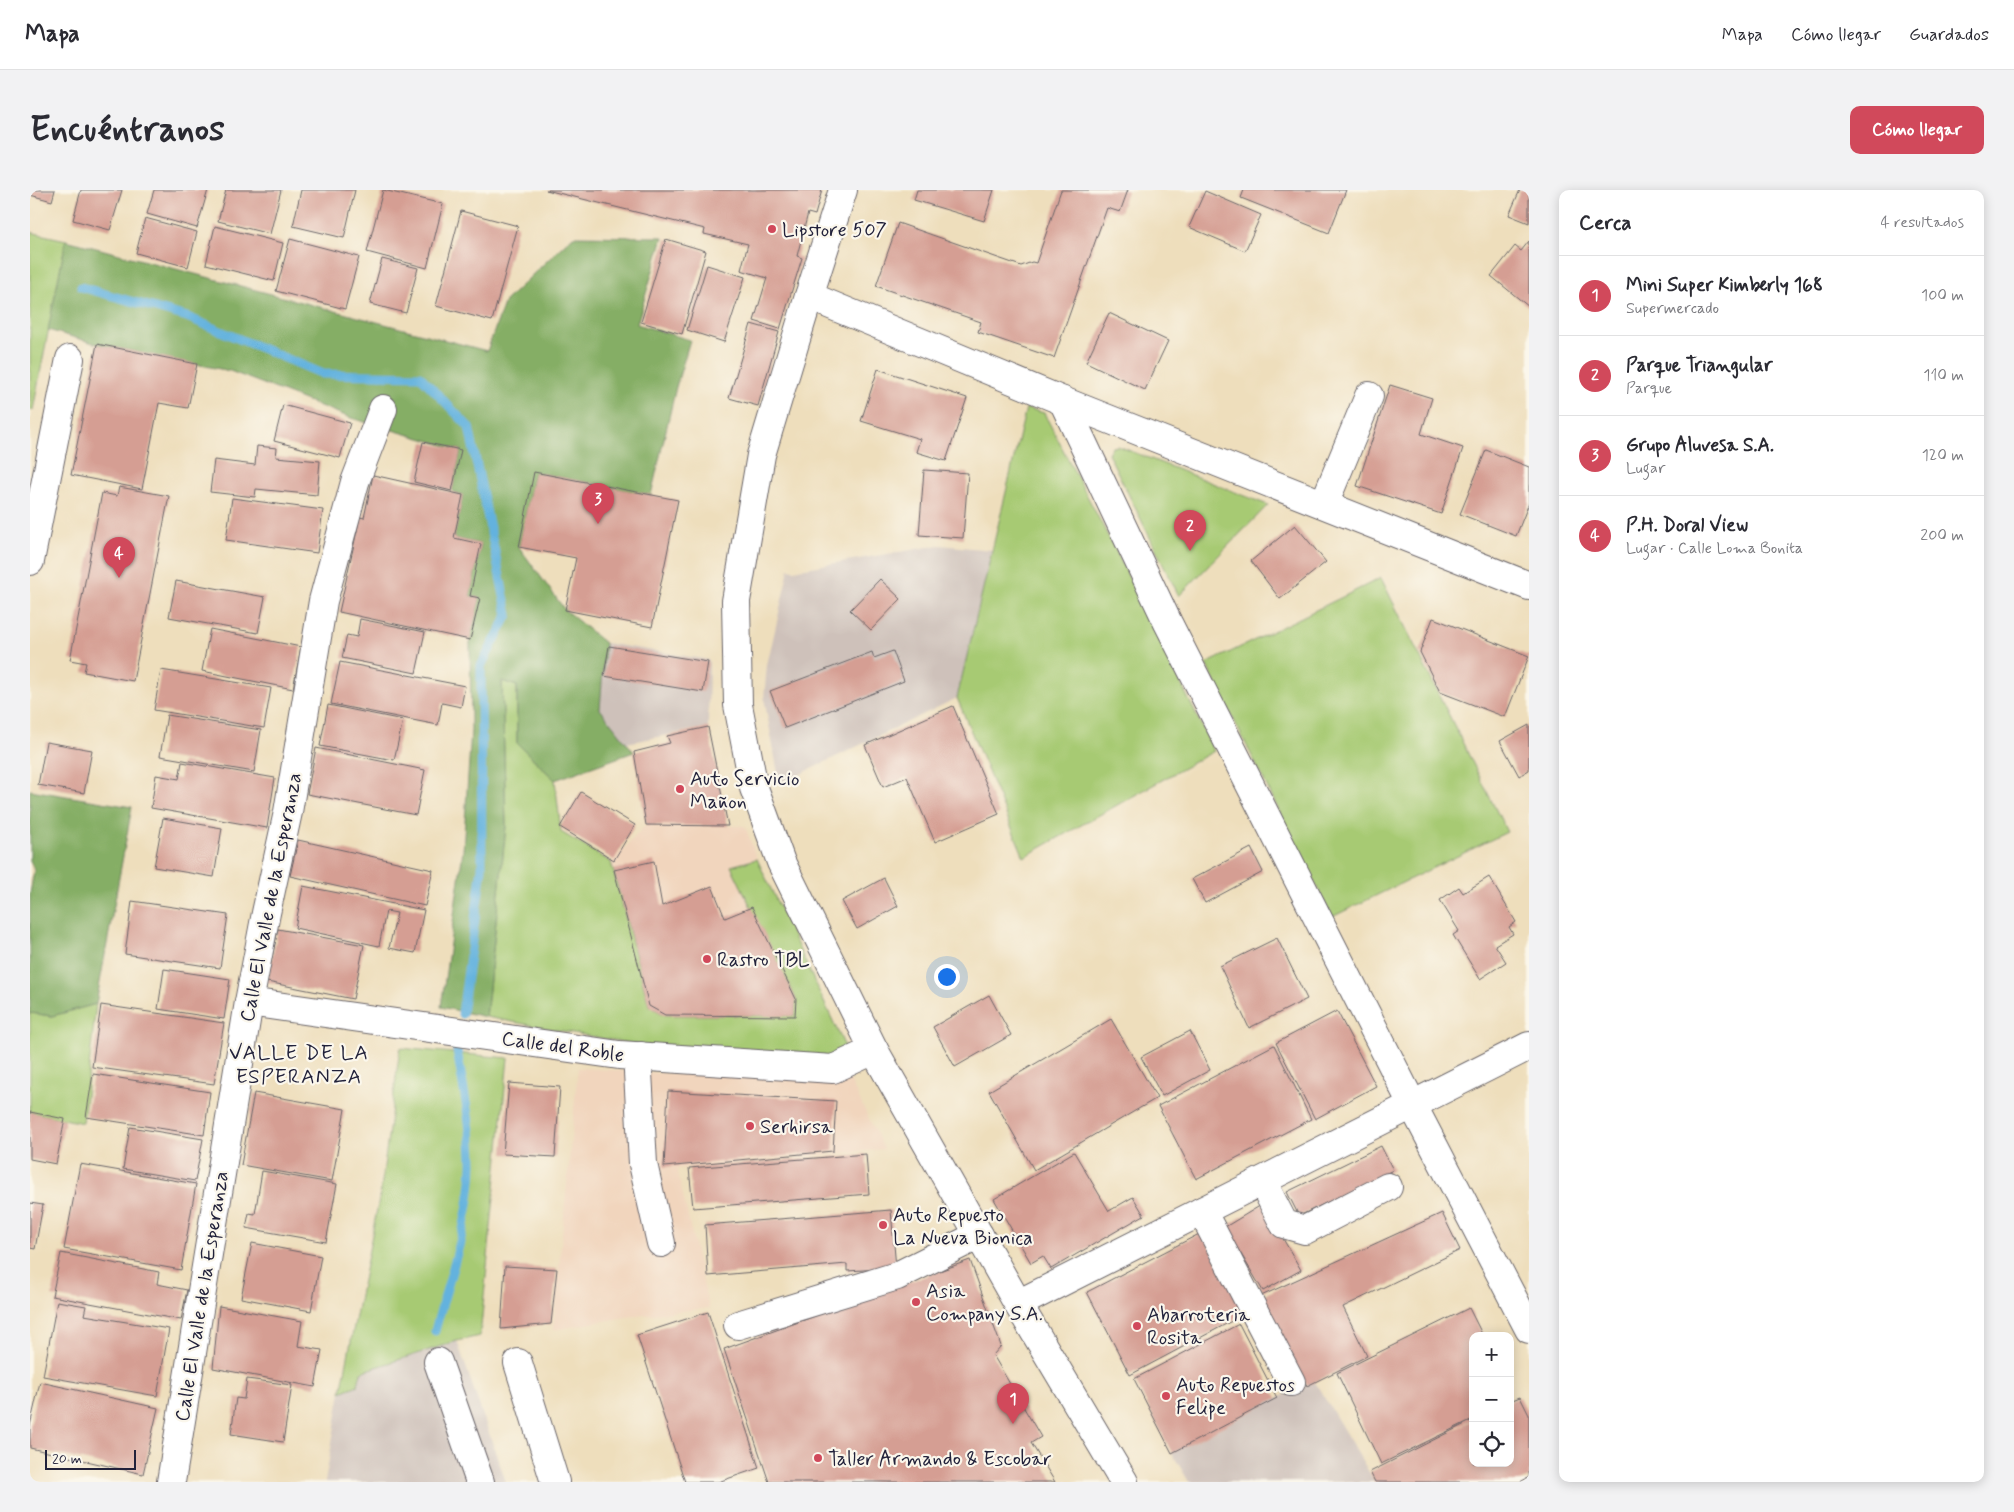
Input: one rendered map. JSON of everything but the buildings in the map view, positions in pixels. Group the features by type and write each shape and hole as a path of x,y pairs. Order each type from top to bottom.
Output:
{"street":[{"path":"844,190 809,296 761,455 737,591 738,705 754,788 780,862 874,1050 1018,1304 1124,1482"},
{"path":"809,296 1063,401 1529,586"},
{"path":"30,561 70,359"},
{"path":"1324,504 1369,396"},
{"path":"1063,401 1168,622 1412,1104 1529,1329"},
{"name":"Calle El Valle de la Esperanza","path":"171,1482 249,1002 288,812 323,601 355,482 384,408"},
{"name":"Calle del Roble","path":"249,1002 619,1055 833,1070 874,1050"},
{"path":"1018,1304 1529,1046"},
{"path":"640,1056 638,1072 643,1164 661,1243"},
{"path":"1262,1180 1284,1224 1305,1230 1388,1187"},
{"path":"1202,1211 1291,1382"},
{"path":"738,1326 898,1276 979,1235"},
{"path":"438,1362 480,1482"},
{"path":"518,1363 556,1482"}],"shaded area":[{"path":"940,545 992,550 957,698 780,784 764,698 767,665 789,569 794,570"},
{"path":"605,643 709,660 708,727 627,743 600,709"},
{"name":"Rastro TBL","path":"646,825 745,826 757,859 732,866 796,999 795,1016 665,1015 649,1006 611,862"},
{"path":"578,1068 658,1073 848,1077 884,1149 677,1169 709,1308 626,1317 553,1330"},
{"path":"457,1341 506,1482 325,1482 341,1392 361,1372"},
{"path":"1315,1382 1375,1482 1189,1482 1172,1453 1277,1398"}],"green space":[{"path":"30,232 66,240 33,410 30,410"},
{"path":"573,236 663,237 637,324 690,340 676,387 651,495 534,472 519,547 565,610 605,643 600,709 634,752 555,780 517,743 517,686 502,681 506,826 486,1017 441,1007 463,851 471,730 470,640 480,598 470,596 481,544 454,538 463,495 452,491 461,450 351,418 230,371 97,344 48,330 66,240 487,351 505,301"},
{"path":"1026,408 1044,413 1119,557 1214,751 1024,857 957,698"},
{"path":"1118,446 1268,505 1179,596 1108,453 1112,447"},
{"path":"1381,578 1507,832 1332,917 1206,664"},
{"path":"502,681 517,686 517,743 555,780 561,832 611,862 649,1006 665,1015 795,1016 796,999 731,866 757,859 847,1051 826,1061 666,1050 486,1017 506,826"},
{"path":"30,790 132,807 96,1004 52,1016 30,1013 30,894 34,870 30,861"},
{"path":"96,1004 83,1123 30,1112 30,1013 52,1016"},
{"path":"400,1048 508,1058 480,1336 457,1341 361,1372 358,1385 341,1392 381,1189"}],"waterway":[{"path":"81,287 187,317 323,374 420,376 469,427 508,615 481,666 482,868 462,1014"},
{"path":"435,1331 464,1227 471,1185 472,1164 467,1107 457,1050"}],"place":[{"name":"Lipstore 507","path":"772,229"},
{"name":"Grupo Aluvesa S.A.","path":"598,524"},
{"name":"Parque Triangular","path":"1190,551"},
{"name":"P.H. Doral View","path":"119,578"},
{"name":"Auto Servicio Mañon","path":"680,789"},
{"name":"Rastro TBL","path":"707,959"},
{"name":"Serhirsa","path":"750,1126"},
{"name":"Auto Repuesto La Nueva Bionica","path":"883,1225"},
{"name":"Asia Company S.A.","path":"916,1302"},
{"name":"Abarroteria Rosita","path":"1137,1326"},
{"name":"Auto Repuestos Felipe","path":"1166,1396"},
{"name":"Mini Super Kimberly 168","path":"1013,1424"},
{"name":"Taller Armando & Escobar","path":"818,1458"}],"district":[{"name":"VALLE DE LA ESPERANZA","path":"299,1064"}]}
